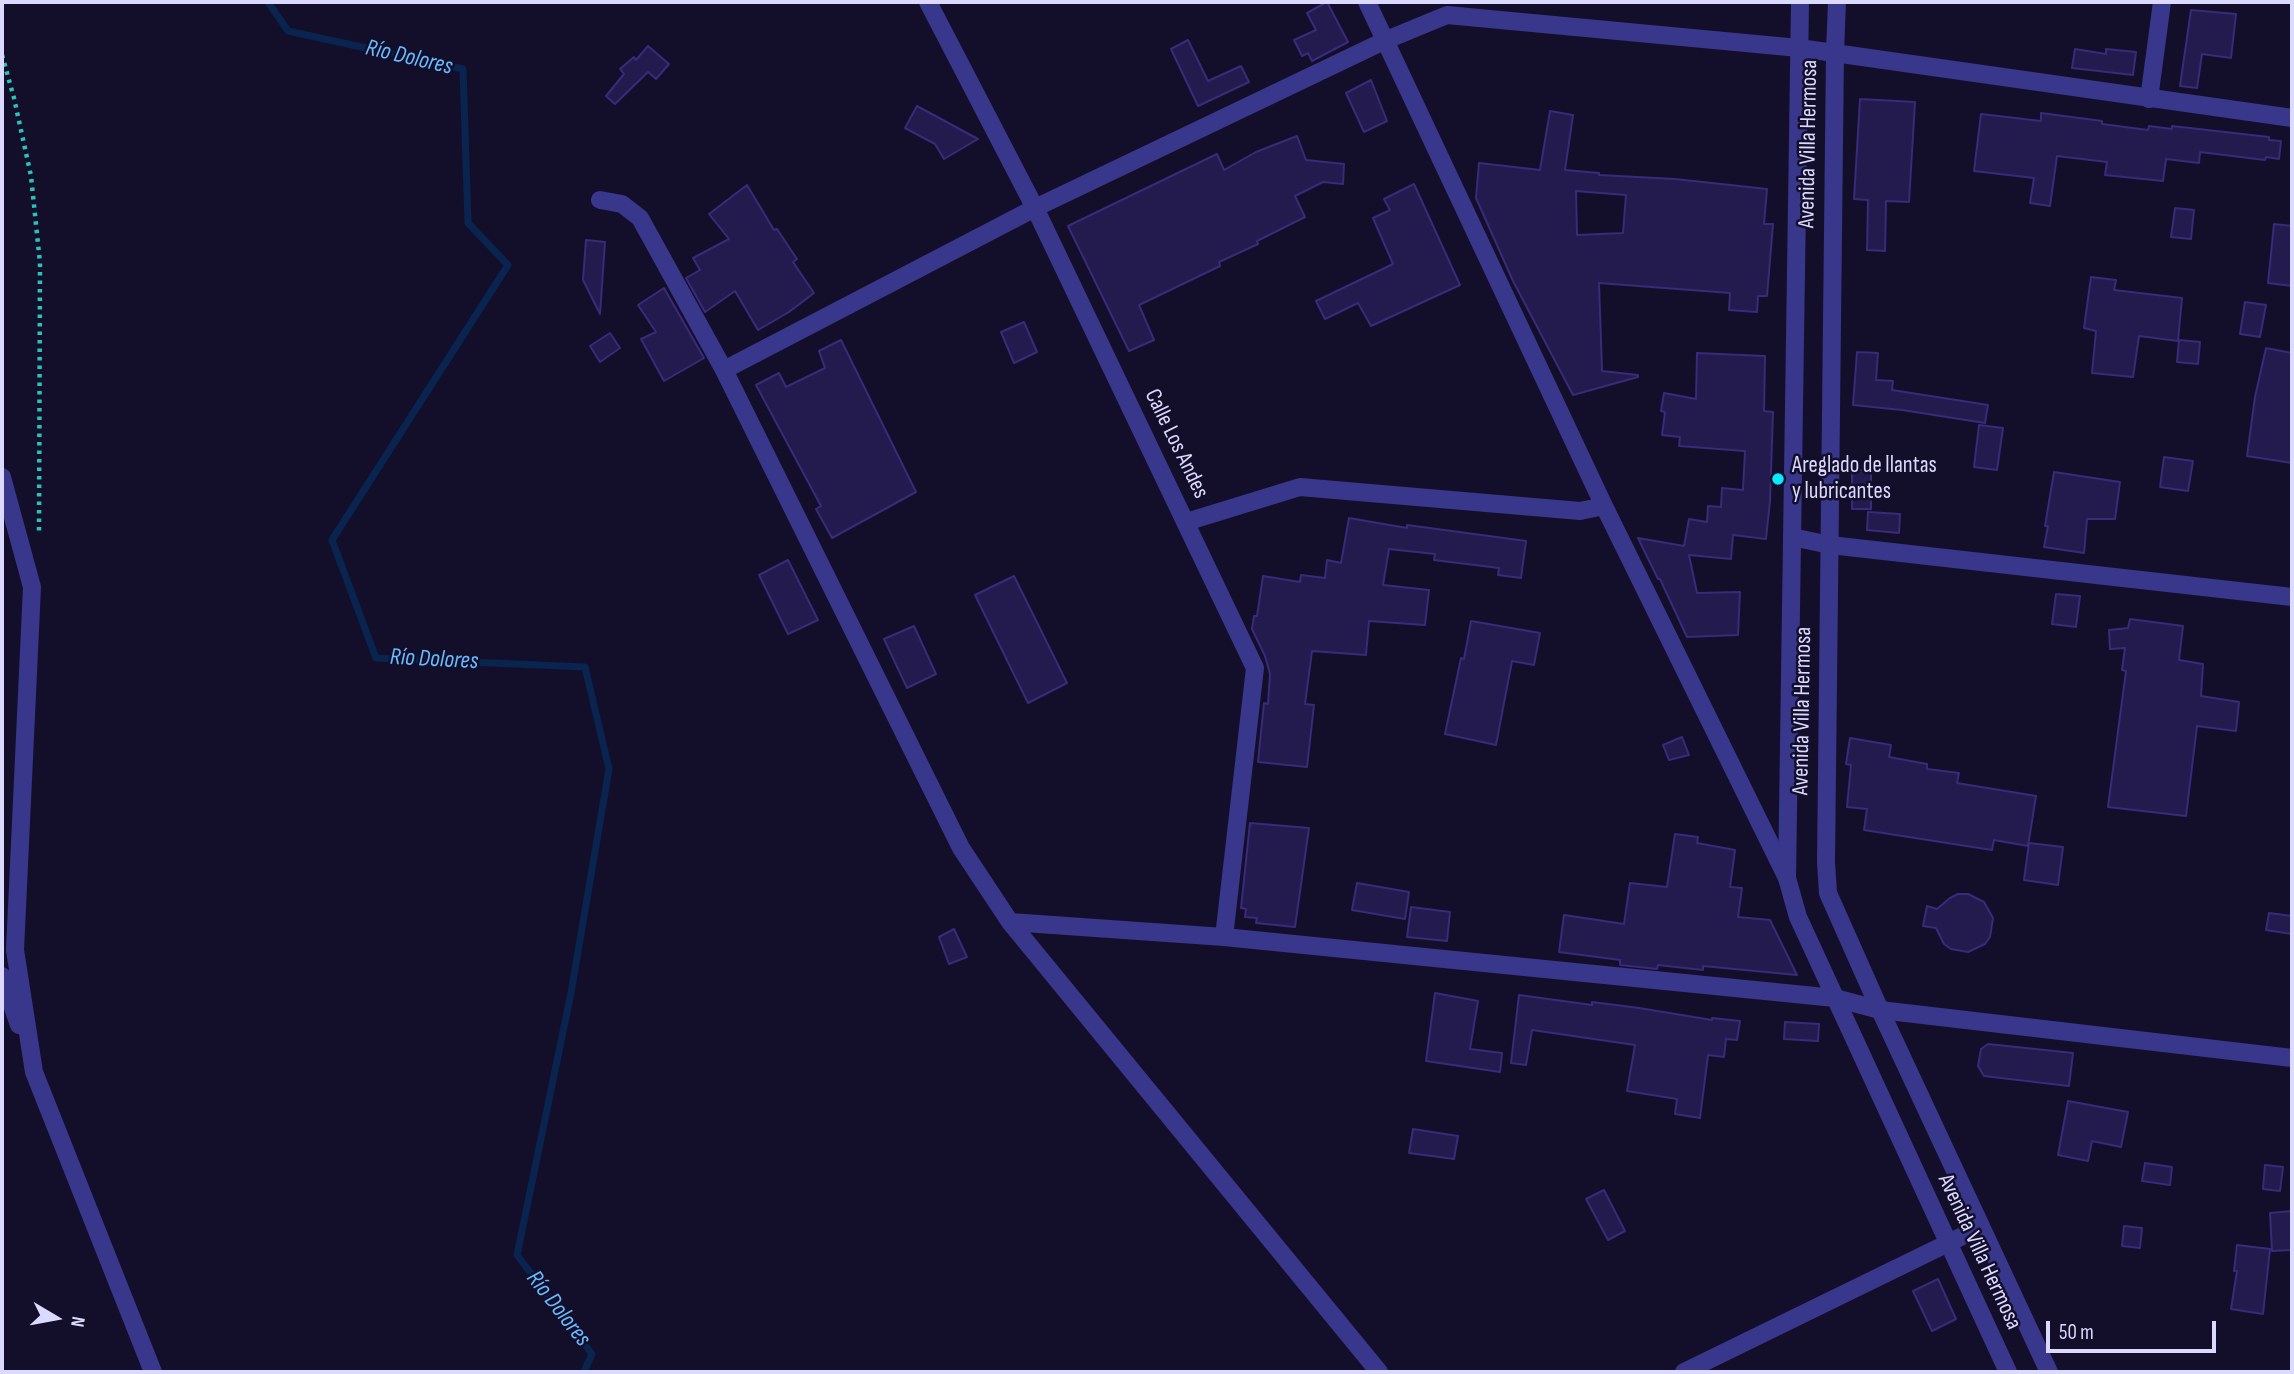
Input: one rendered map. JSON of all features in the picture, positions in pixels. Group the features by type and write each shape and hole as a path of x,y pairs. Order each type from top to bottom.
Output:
{"street":[{"name":"Calle Los Andes","path":"928,2 1035,208 1255,668 1224,937"},
{"path":"1367,2 1604,506 1787,878"},
{"name":"Avenida Villa Hermosa","path":"1800,2 1787,878 1798,917 2008,1372"},
{"name":"Avenida Villa Hermosa","path":"1838,2 1835,52 1826,862 1828,893 2049,1372"},
{"path":"2149,99 2162,2"},
{"path":"724,370 1035,208 1384,41 1447,15 1835,52 2292,118"},
{"path":"600,200 622,204 640,218 724,370 961,848 1010,922 1379,1372"},
{"path":"2,477 32,587 15,950 34,1072"},
{"path":"1186,522 1300,487 1580,511 1604,506"},
{"path":"1792,537 1830,545 2292,597"},
{"path":"1010,922 1224,937 1835,998 1880,1010 2292,1058"},
{"path":"2,976 34,1072 153,1372"},
{"path":"1684,1372 1981,1227"}],"path":[{"path":"2,55 31,176 40,263 39,537"}],"building":[{"path":"1327,2 1348,42 1312,61 1308,53 1302,56 1294,40 1316,30 1307,13"},
{"path":"2191,10 2236,14 2231,58 2202,54 2197,88 2180,86"},
{"path":"1188,40 1208,81 1241,66 1249,82 1198,106 1171,49"},
{"path":"648,46 669,64 656,79 648,72 615,104 606,96 624,74 620,69 634,57 636,60"},
{"path":"2075,49 2106,54 2106,49 2136,52 2133,75 2072,68"},
{"path":"1371,80 1387,121 1364,132 1346,93"},
{"path":"1860,99 1915,102 1909,202 1886,201 1885,251 1867,250 1868,200 1854,199"},
{"path":"917,106 978,139 944,159 935,144 905,128"},
{"path":"1550,111 1573,115 1565,170 1767,189 1764,224 1773,224 1767,296 1758,296 1757,312 1729,310 1730,293 1599,283 1602,371 1638,377 1573,395 1513,281 1476,198 1479,163 1540,170","holes":["1576,191 1626,195 1623,233 1577,235"]},
{"path":"2041,113 2148,130 2149,126 2172,129 2172,126 2269,137 2269,140 2281,141 2279,159 2266,157 2265,160 2200,152 2199,163 2166,159 2163,181 2105,175 2107,162 2057,156 2050,206 2030,203 2034,178 1974,171 1981,114 2041,121"},
{"path":"1297,136 1306,160 1344,164 1343,184 1323,182 1295,196 1305,217 1257,241 1258,244 1219,262 1220,266 1139,305 1154,340 1129,351 1068,226 1217,154 1224,170 1256,152"},
{"path":"1414,184 1460,285 1371,326 1358,303 1325,319 1316,301 1393,264 1373,218 1390,210 1384,199"},
{"path":"747,185 774,230 777,229 797,259 793,262 814,293 758,330 735,291 705,312 686,278 700,270 693,258 729,239 709,214"},
{"path":"2175,208 2194,210 2191,239 2171,237"},
{"path":"2274,224 2292,226 2292,286 2268,283"},
{"path":"586,240 605,242 600,314 583,280"},
{"path":"2091,277 2116,280 2114,290 2182,298 2178,341 2139,336 2133,377 2092,373 2096,331 2084,328"},
{"path":"664,288 704,358 664,381 641,339 656,332 638,305"},
{"path":"2245,302 2266,305 2260,337 2240,334"},
{"path":"1024,322 1037,352 1014,363 1001,332"},
{"path":"610,333 620,348 600,362 590,346"},
{"path":"841,340 916,492 832,538 816,509 821,506 756,385 779,373 786,387 825,368 819,351"},
{"path":"2179,340 2200,342 2198,364 2177,362"},
{"path":"2266,348 2292,353 2292,463 2247,456 2255,397"},
{"path":"1857,352 1878,353 1876,380 1893,381 1892,390 1988,405 1985,423 1853,405"},
{"path":"1697,353 1765,356 1764,411 1773,412 1766,539 1733,535 1731,559 1689,555 1697,593 1740,592 1738,635 1687,637 1638,538 1684,546 1689,519 1707,522 1708,506 1721,507 1722,488 1743,490 1745,451 1679,446 1680,437 1662,435 1665,412 1661,411 1664,393 1696,399"},
{"path":"1979,425 2003,428 1997,470 1974,467"},
{"path":"2164,457 2193,461 2188,491 2160,487"},
{"path":"1852,470 1871,470 1871,509 1852,509"},
{"path":"2054,472 2120,482 2115,519 2087,519 2084,553 2044,547"},
{"path":"1868,512 1900,514 1899,533 1867,530"},
{"path":"1349,518 1407,528 1407,525 1526,541 1521,578 1498,575 1499,568 1434,560 1435,554 1389,549 1383,585 1429,590 1425,625 1369,621 1366,655 1312,651 1305,704 1314,705 1307,767 1258,762 1270,674 1252,629 1254,616 1257,616 1263,576 1300,582 1301,575 1325,578 1327,560 1341,563"},
{"path":"788,560 818,620 788,634 759,575"},
{"path":"1014,576 1067,683 1028,703 975,595"},
{"path":"2056,594 2080,596 2076,627 2052,624"},
{"path":"2130,619 2183,626 2179,660 2203,664 2201,696 2239,702 2236,731 2197,726 2186,816 2108,807 2126,671 2122,670 2125,648 2110,649 2109,630 2128,628"},
{"path":"1471,621 1540,633 1534,665 1512,661 1496,745 1445,734"},
{"path":"914,626 936,674 907,688 884,639"},
{"path":"1682,737 1689,755 1669,760 1663,745"},
{"path":"1850,738 1891,745 1889,757 1927,764 1927,769 1959,773 1957,783 2036,796 2028,846 1994,840 1992,850 1864,830 1867,809 1847,807 1851,765 1846,764"},
{"path":"1250,823 1309,828 1295,927 1256,923 1257,918 1245,917 1246,909 1241,908"},
{"path":"1675,834 1698,837 1697,843 1735,850 1730,887 1742,888 1738,917 1770,920 1797,975 1703,966 1703,970 1658,965 1657,969 1620,965 1620,960 1559,952 1564,915 1624,924 1630,883 1667,887"},
{"path":"2029,843 2063,847 2058,885 2024,880"},
{"path":"1357,883 1409,892 1405,919 1352,910"},
{"path":"1958,894 1968,894 1984,902 1993,918 1990,937 1985,944 1968,952 1951,949 1944,944 1936,928 1923,926 1927,906 1937,909"},
{"path":"1411,907 1450,912 1447,941 1407,937"},
{"path":"2269,913 2292,916 2292,934 2266,930"},
{"path":"954,929 967,957 949,964 939,937"},
{"path":"1435,993 1478,1001 1470,1049 1502,1053 1500,1072 1426,1061"},
{"path":"1519,995 1639,1008 1712,1020 1740,1021 1737,1040 1726,1039 1724,1057 1708,1055 1700,1118 1675,1114 1677,1099 1627,1091 1635,1045 1532,1030 1526,1065 1511,1063"},
{"path":"1785,1022 1819,1024 1818,1041 1784,1039"},
{"path":"1988,1044 2073,1053 2069,1086 1984,1076 1978,1066 1981,1049"},
{"path":"2068,1101 2128,1112 2121,1147 2092,1141 2088,1161 2058,1155"},
{"path":"1413,1129 1458,1136 1454,1159 1409,1153"},
{"path":"2145,1163 2172,1167 2170,1185 2142,1181"},
{"path":"2265,1165 2283,1167 2280,1191 2263,1189"},
{"path":"1604,1190 1625,1231 1608,1240 1586,1199"},
{"path":"2292,1211 2292,1250 2272,1251 2270,1213"},
{"path":"2124,1226 2142,1228 2140,1248 2122,1246"},
{"path":"2237,1245 2270,1249 2263,1314 2231,1309 2237,1271 2234,1271"},
{"path":"1938,1279 1956,1319 1932,1331 1913,1291"}],"waterway":[{"name":"Río Dolores","path":"268,2 288,31 463,69 468,223 508,265 332,540 376,658 585,667 609,769 571,993 517,1255 592,1354 584,1372"}],"place":[{"name":"Areglado de llantas y lubricantes","path":"1778,479"}]}
